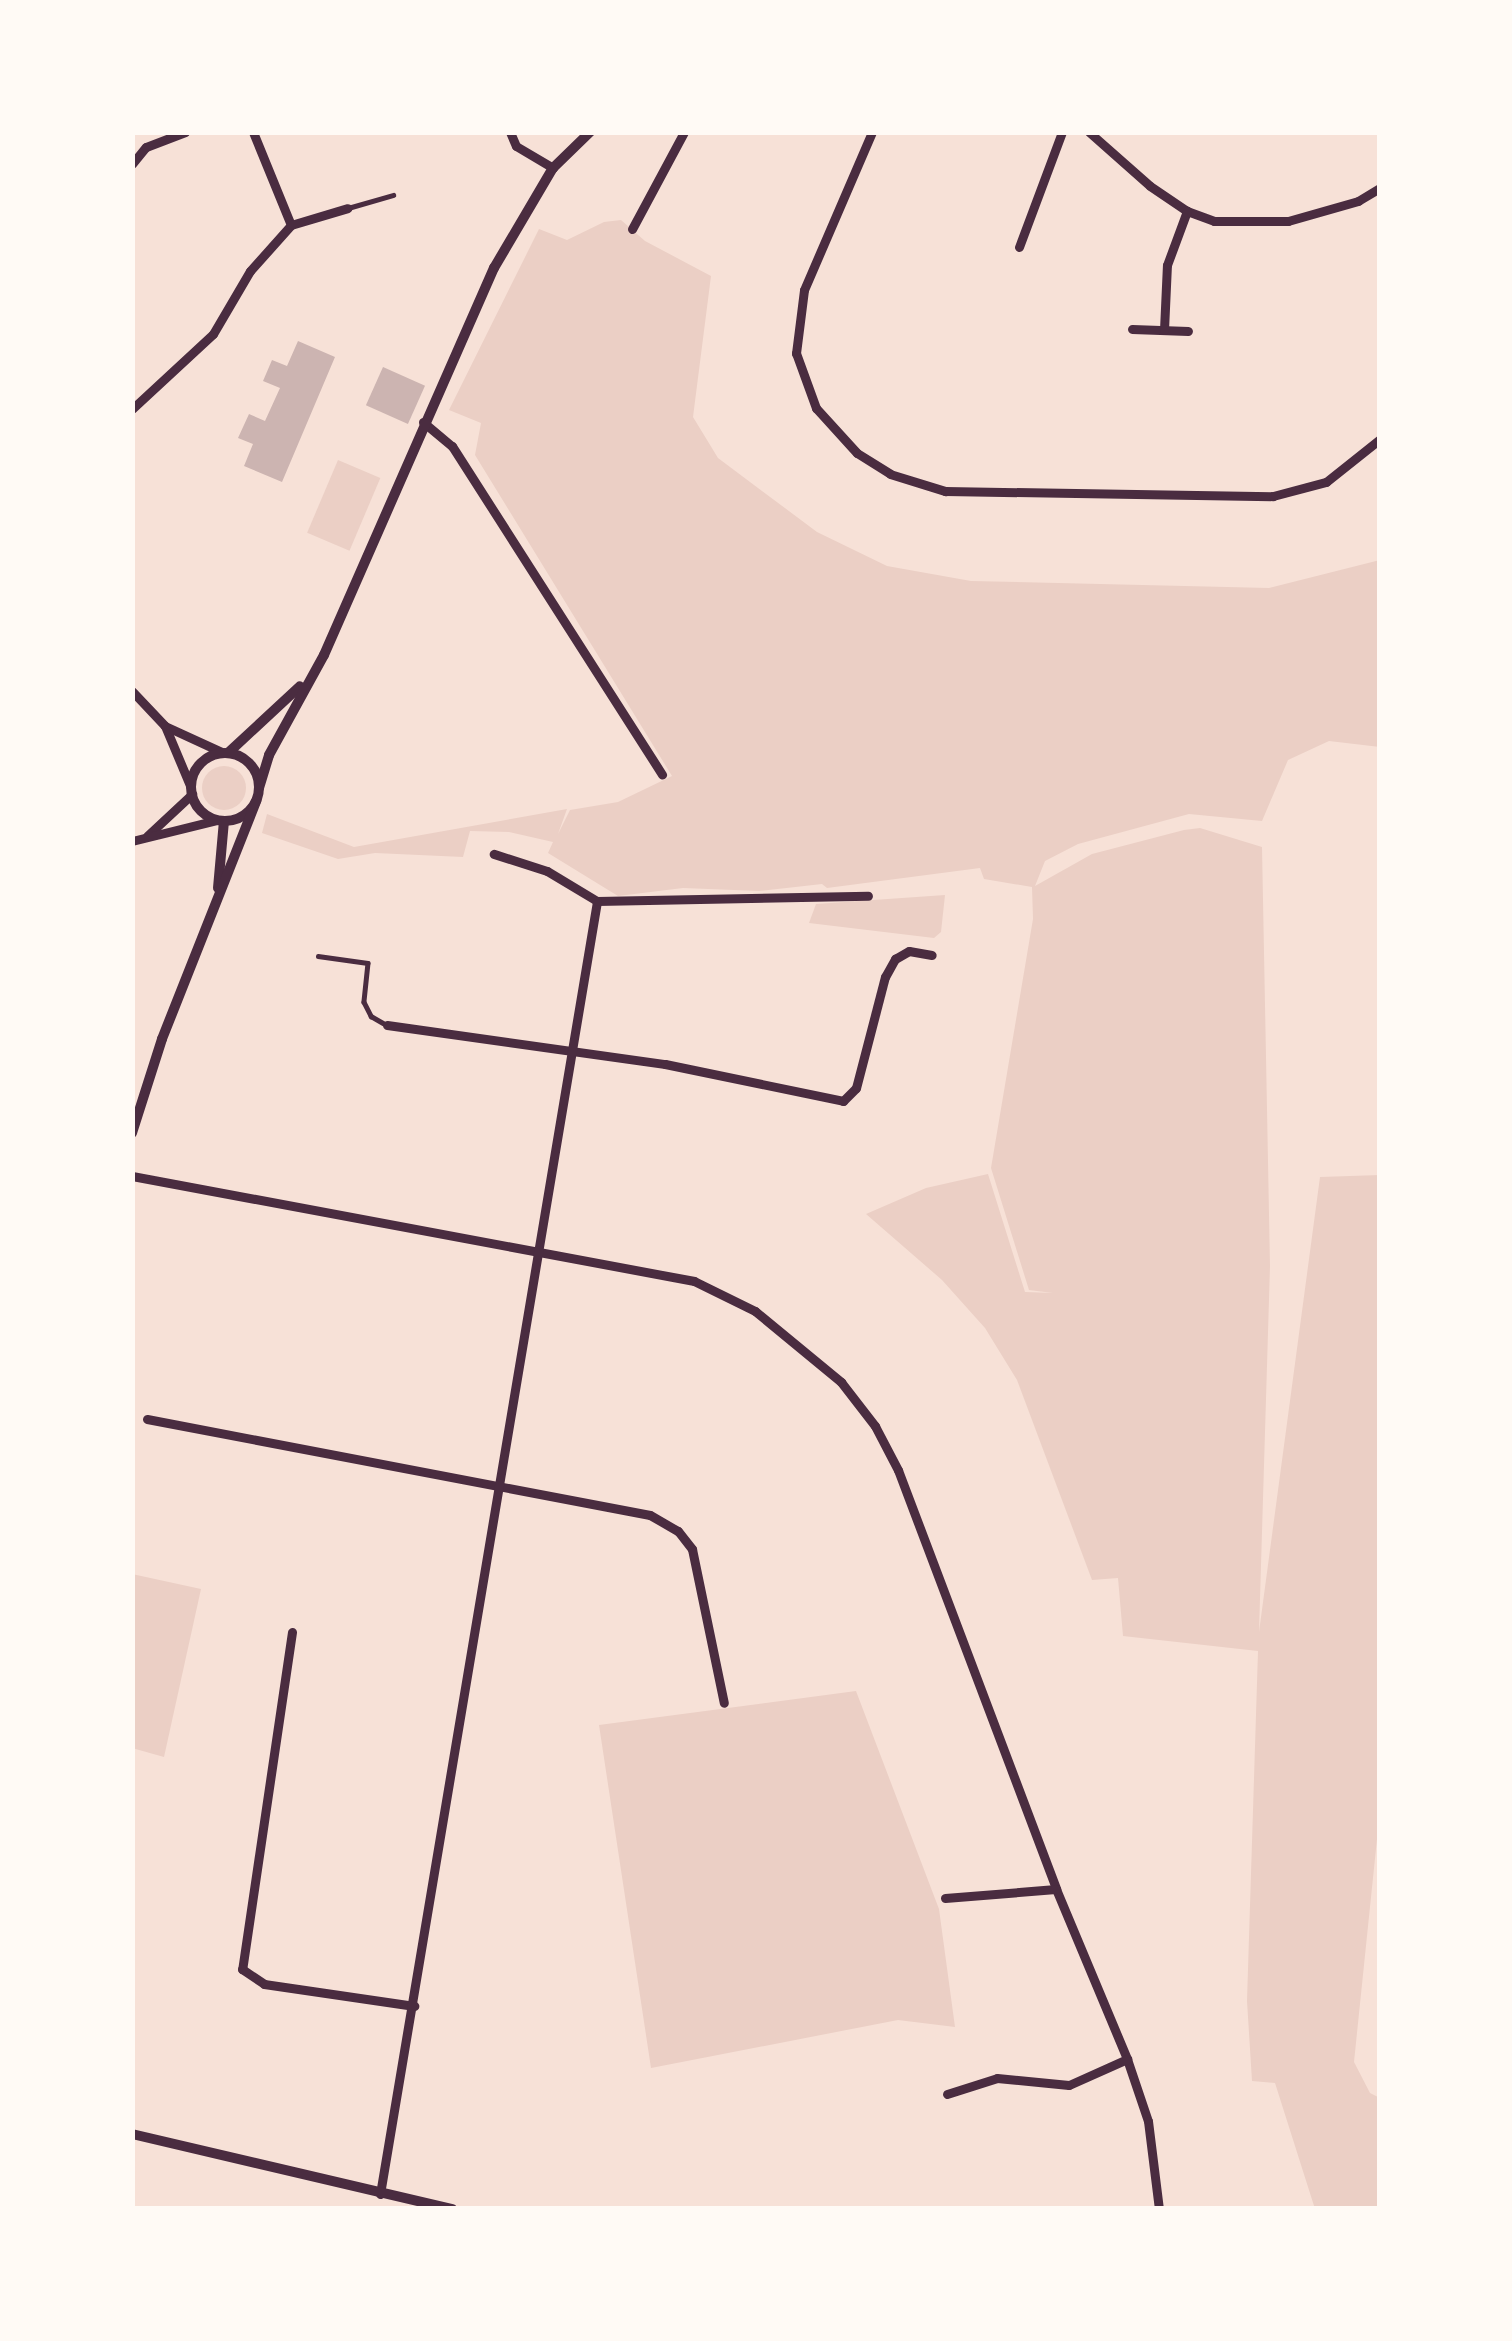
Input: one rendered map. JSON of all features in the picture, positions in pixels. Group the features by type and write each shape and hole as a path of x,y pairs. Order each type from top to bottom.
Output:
{"street":[{"path":"132,164 146,147 185,132"},
{"path":"253,132 291,225"},
{"path":"511,132 516,146 554,168"},
{"path":"132,1133 269,755 324,655 494,268 554,168 590,132"},
{"path":"632,229 684,132"},
{"path":"872,132 819,249 795,340 801,377 816,408 873,463 945,491 1274,496 1326,482 1380,439"},
{"path":"1019,248 1062,132"},
{"path":"1089,132 1108,153 1187,212 1214,221 1288,221 1358,202 1380,188"},
{"path":"132,409 213,334 250,272 291,225 347,208"},
{"path":"1163,330 1167,265 1187,212"},
{"path":"1132,329 1188,331"},
{"path":"423,422 452,446 662,775"},
{"path":"137,840 192,791 204,760 226,753 295,693 324,655"},
{"path":"132,691 165,727 201,811 220,820"},
{"path":"137,840 243,816 257,795 253,769 165,727"},
{"path":"214,903 224,856 220,820"},
{"path":"494,854 547,871 597,901 868,896"},
{"path":"380,2194 597,901"},
{"path":"387,1025 573,1050 843,1101 856,1088 885,977 896,959 909,951 932,955"},
{"path":"132,1176 539,1252 722,1292 784,1331 852,1396 898,1470 1056,1889 1127,2060 1148,2121 1160,2209"},
{"path":"147,1419 650,1515 678,1531 692,1549 703,1579 724,1703"},
{"path":"292,1632 242,1970 264,1984 415,2006"},
{"path":"945,1898 1056,1889"},
{"path":"947,2094 997,2078 1069,2085 1127,2060"},
{"path":"132,2134 452,2209"}],"lane":[{"path":"347,208 394,194"},
{"path":"318,956 368,963 364,1002 371,1016 387,1025"}],"shaded area":[{"path":"621,220 645,241 711,276 693,417 718,458 817,532 887,566 971,581 1269,588 1380,560 1380,747 1329,741 1288,760 1262,821 1189,814 1078,844 1045,861 1035,886 1092,854 1184,830 1200,828 1262,847 1270,1266 1259,1632 1320,1177 1380,1175 1380,1810 1354,2062 1370,2093 1380,2098 1380,2209 1315,2209 1275,2083 1252,2081 1247,2001 1258,1651 1123,1636 1118,1578 1092,1580 1017,1380 985,1328 942,1280 866,1214 926,1188 988,1174 1025,1292 1053,1293 1029,1290 991,1168 1033,919 1032,887 984,879 980,868 827,888 822,884 759,891 683,888 618,896 548,853 553,842 509,832 470,831 463,857 375,853 338,859 262,833 267,814 354,847 567,809 558,834 570,810 618,802 672,776 475,455 481,423 449,410 539,229 567,240 604,222"},
{"path":"338,460 380,478 349,551 307,533"},
{"path":"224,766 240,772 246,788 240,804 224,810 208,804 202,788 208,772"},
{"path":"945,895 941,932 934,938 809,923 816,904"},
{"path":"132,1574 201,1589 164,1757 132,1748"},
{"path":"856,1691 939,1909 955,2027 898,2020 651,2068 599,1725"}],"building":[{"path":"298,341 335,357 282,482 244,466 253,444 238,438 249,414 265,421 280,388 263,381 272,360 287,366"},
{"path":"383,367 425,386 408,424 366,405"}]}
